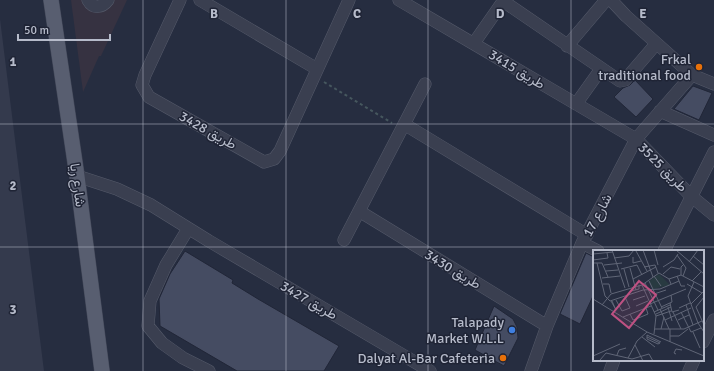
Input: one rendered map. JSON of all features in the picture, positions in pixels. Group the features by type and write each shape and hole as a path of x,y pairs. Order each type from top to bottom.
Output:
{"main road":[{"name":"شارع ريا","path":"51,0 77,176 102,371"}],"street":[{"path":"88,0 96,7 105,4 108,0"},
{"name":"طريق 3428","path":"180,0 145,75 142,85 149,97 264,162 274,159 280,151 349,0"},
{"path":"200,0 316,73"},
{"name":"طريق 3415","path":"399,0 636,139"},
{"path":"567,46 606,0"},
{"path":"611,0 656,44 692,75 714,84"},
{"path":"474,44 503,1 600,69 620,81 626,80 656,44"},
{"path":"576,104 600,69"},
{"name":"شارع 17","path":"531,371 547,326 585,239 636,139 692,75"},
{"path":"344,240 425,84"},
{"path":"660,112 714,135"},
{"path":"403,126 585,239 597,250"},
{"name":"طريق 3525","path":"636,139 691,196 714,215"},
{"name":"طريق 3525","path":"691,196 714,152"},
{"name":"طريق 3427","path":"77,176 117,189 150,205 188,229 430,371"},
{"path":"664,250 691,196"},
{"name":"طريق 3430","path":"359,211 547,326"},
{"path":"188,229 166,265 150,301 148,326 162,343 183,358 209,371"},
{"path":"704,340 713,327"},
{"path":"610,371 614,361"},
{"path":"689,371 694,361"}],"path":[{"path":"316,73 403,126"}],"shaded area":[{"path":"71,0 127,0 83,92"},
{"path":"0,19 23,204 44,371 0,371"}],"building":[{"path":"635,80 653,99 636,117 614,97 623,88 630,85"},
{"path":"693,86 712,93 699,120 674,109"},
{"path":"185,251 233,280 232,283 339,346 324,371 237,371 160,326 159,299 170,274"},
{"path":"586,253 593,256 593,296 580,324 560,314"},
{"path":"494,306 513,319 517,327 518,338 504,366 475,350"}],"place":[{"name":"Frkal traditional food","path":"699,67"},
{"name":"Talapady Market W.L.L","path":"512,330"},
{"name":"Dalyat Al-Bar Cafeteria","path":"503,358"}]}
